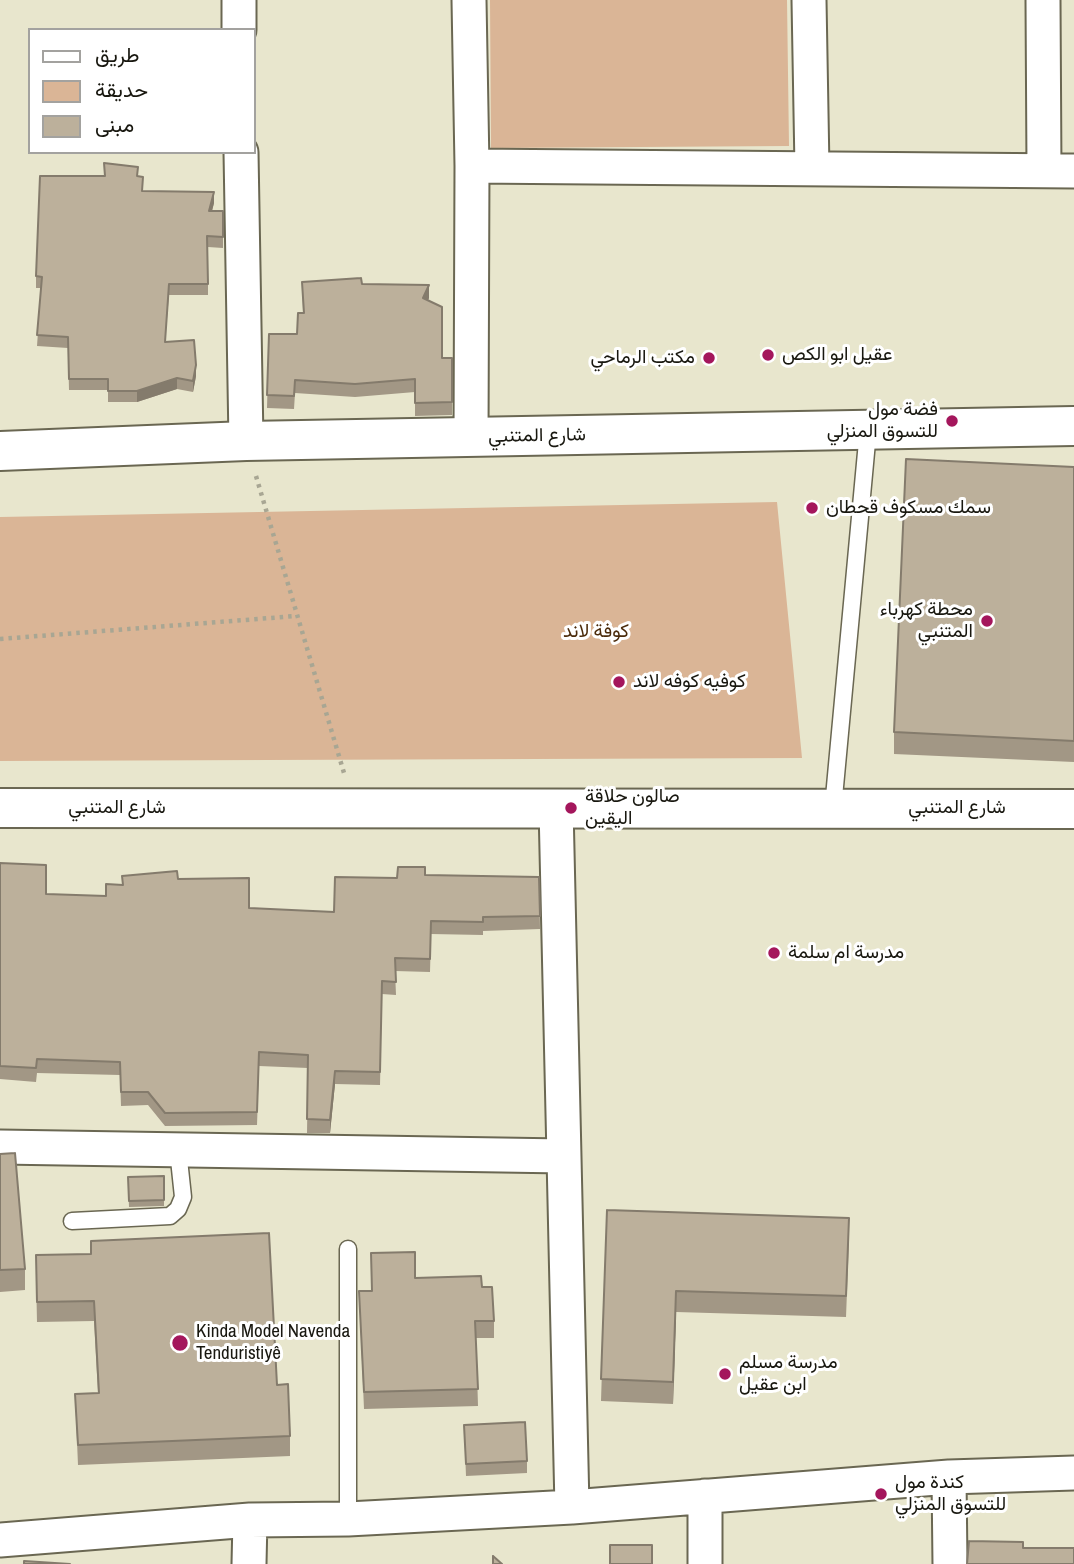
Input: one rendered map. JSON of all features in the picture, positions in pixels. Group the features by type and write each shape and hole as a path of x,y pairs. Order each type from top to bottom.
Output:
{"street":[{"path":"239,0 239,28"},
{"path":"469,0 472,166 471,437"},
{"path":"809,0 812,169"},
{"path":"472,166 1059,171 1043,0"},
{"path":"241,154 246,441"},
{"name":"شارع المتنبي","path":"0,451 246,441 1074,426"},
{"path":"556,807 572,1507"},
{"name":"شارع المتنبي","path":"0,808 1074,809"},
{"path":"0,1147 564,1156"},
{"path":"0,1540 250,1520 348,1519 572,1507 949,1477 1074,1473"},
{"path":"949,1477 950,1564"},
{"path":"705,1496 705,1564"},
{"path":"249,1564 250,1520"}],"lane":[{"path":"833,808 868,431"},
{"path":"72,1221 170,1216 178,1209 183,1197 178,1150"},
{"path":"348,1249 348,1519"}],"path":[{"path":"246,441 354,807"},
{"path":"0,639 296,616"}],"green space":[{"path":"490,0 787,0 789,146 491,148"},
{"name":"كوفة لاند","path":"777,502 802,758 0,761 0,517"}],"building":[{"path":"104,163 138,167 137,176 143,177 142,191 214,192 209,211 223,211 223,237 207,236 208,284 169,284 165,342 194,340 196,365 193,381 177,378 137,391 108,391 108,379 69,379 68,337 37,335 42,277 36,276 40,176 105,176"},
{"path":"361,278 362,284 429,285 423,298 442,307 442,358 452,358 452,402 415,403 415,379 355,384 295,380 294,396 267,395 269,334 297,334 298,313 304,313 302,282"},
{"name":"محطة كهرباء المتنبي","path":"906,459 1074,467 1074,741 894,732"},
{"path":"0,863 46,865 46,894 106,896 106,884 123,885 122,876 177,871 178,879 249,878 249,908 334,912 335,877 397,878 398,867 425,867 425,875 539,877 540,916 483,917 483,922 431,921 430,959 395,958 396,982 382,981 380,1072 335,1071 330,1120 307,1119 308,1055 259,1052 257,1112 165,1113 148,1092 121,1092 120,1062 37,1059 36,1068 0,1066"},
{"path":"15,1153 25,1269 0,1270 0,1154"},
{"path":"164,1176 164,1200 129,1201 128,1177"},
{"path":"607,1210 849,1218 846,1296 676,1291 673,1382 601,1379"},
{"path":"269,1233 277,1385 288,1384 290,1436 78,1445 75,1394 99,1393 94,1301 37,1302 36,1255 91,1254 91,1241"},
{"path":"415,1252 415,1278 481,1276 482,1287 492,1287 494,1321 475,1321 478,1389 364,1392 359,1291 372,1291 371,1253"},
{"path":"525,1422 527,1461 466,1464 464,1425"},
{"path":"969,1541 1023,1542 1023,1548 1074,1548 1074,1564 967,1564"},
{"path":"610,1545 652,1545 652,1564 610,1564"},
{"path":"493,1556 502,1564 493,1564"},
{"path":"24,1561 70,1564 24,1564"}],"place":[{"name":"عقيل ابو الكص","path":"768,355"},
{"name":"مكتب الرماحي","path":"709,358"},
{"name":"فضة مول للتسوق المنزلي","path":"952,421"},
{"name":"سمك مسكوف قحطان","path":"812,508"},
{"name":"محطة كهرباء المتنبي","path":"987,621"},
{"name":"كوفيه كوفه لاند","path":"619,682"},
{"name":"صالون حلاقة اليقين","path":"571,808"},
{"name":"مدرسة ام سلمة","path":"774,953"},
{"name":"Kinda Model Navenda Tenduristiyê","path":"180,1343"},
{"name":"مدرسة مسلم ابن عقيل","path":"725,1374"},
{"name":"كندة مول للتسوق المنزلي","path":"881,1494"}]}
